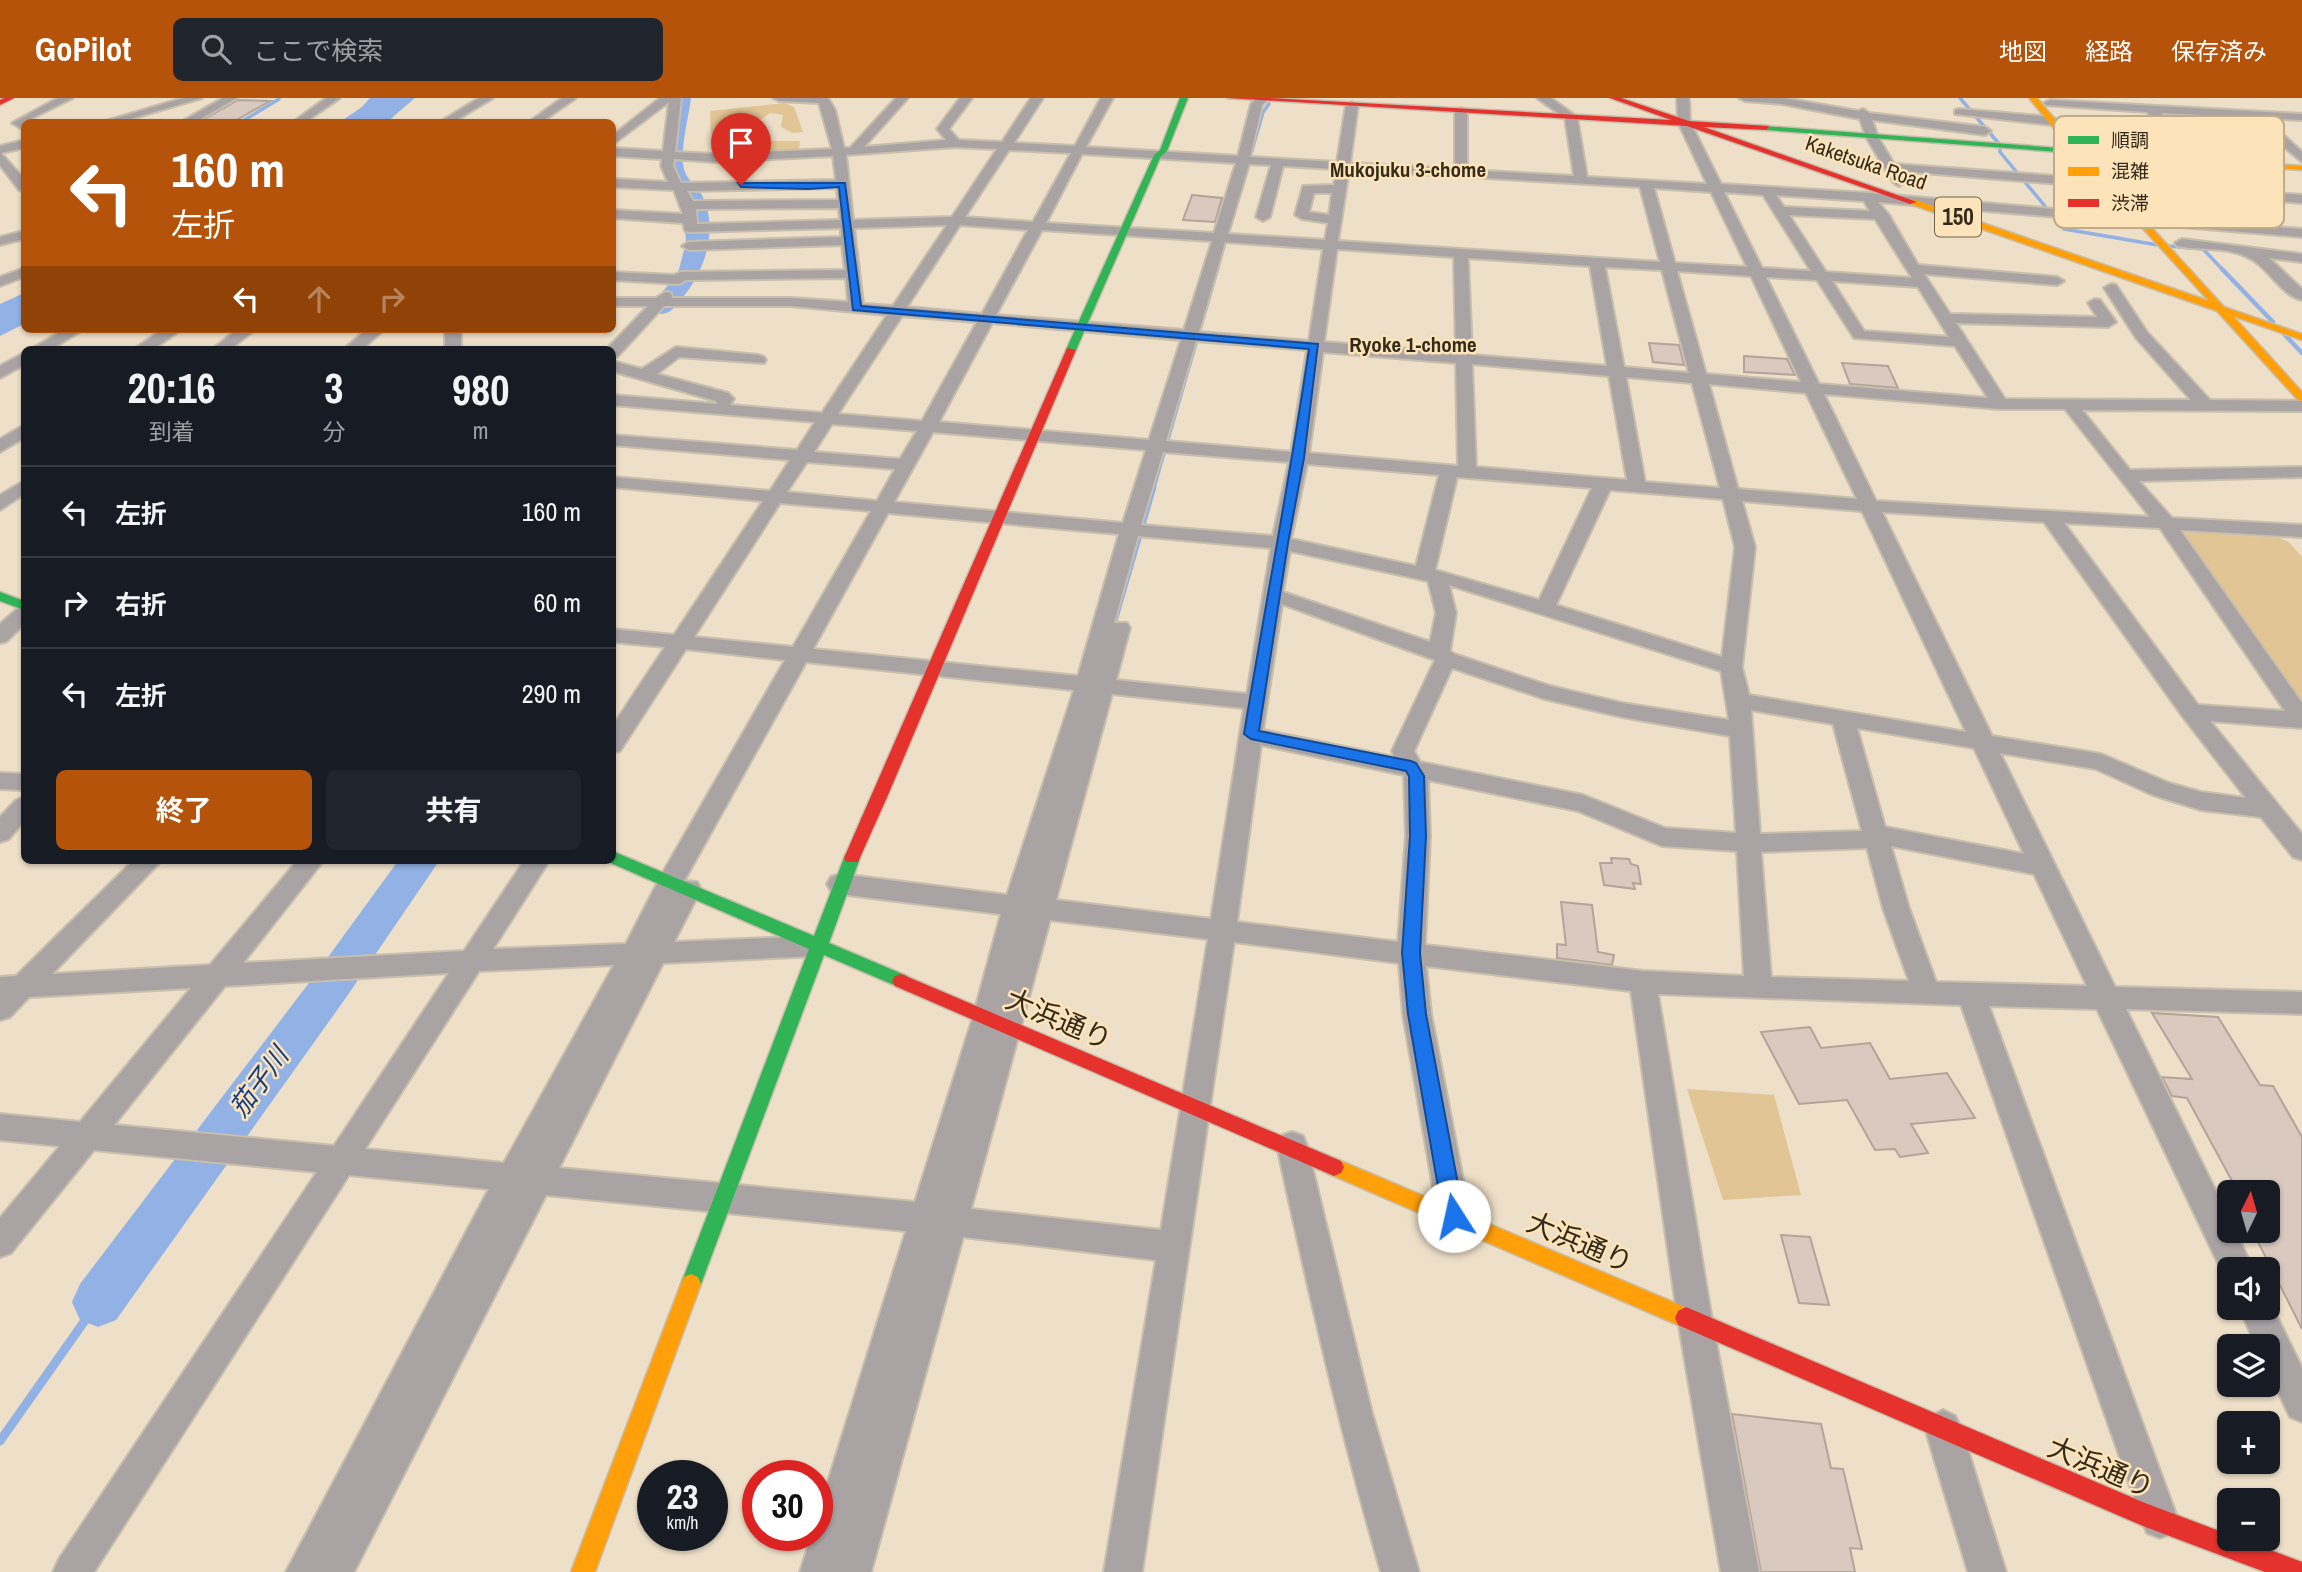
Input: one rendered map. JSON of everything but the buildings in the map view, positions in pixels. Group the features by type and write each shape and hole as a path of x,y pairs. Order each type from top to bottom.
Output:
{"main road":[{"path":"0,103 10,98"},
{"path":"583,1572 840,884 936,669 998,517 1158,155 1163,151 1184,98"},
{"path":"1231,98 1354,102 1461,111 1684,122 2054,150"},
{"name":"Kaketsuka Road","path":"1614,98 2302,337"},
{"path":"2033,98 2054,123"},
{"path":"2048,100 2064,116"},
{"path":"2284,165 2302,168"},
{"path":"2149,228 2302,398"},
{"path":"2168,228 2283,351"},
{"path":"0,596 21,605"},
{"name":"大浜通り","path":"616,859 816,946 1292,1146 2160,1521 2297,1572"}],"street":[{"path":"26,119 67,98"},
{"path":"120,119 196,98"},
{"path":"192,119 231,98"},
{"path":"324,98 334,98"},
{"path":"302,119 334,98"},
{"path":"451,119 487,98"},
{"path":"538,119 570,98"},
{"path":"616,139 667,98"},
{"path":"673,156 670,150 675,98"},
{"path":"616,349 665,301 683,277 694,246 693,217 685,187 668,171 687,98"},
{"path":"779,98 823,99 829,110 839,151 856,308"},
{"path":"854,151 902,98"},
{"path":"956,144 943,129 966,98"},
{"path":"616,740 1037,98"},
{"path":"305,1572 524,1178 645,953 798,654 927,428 1107,98"},
{"path":"1542,98 1571,117 1581,180"},
{"path":"1683,98 1684,122 1715,188 2230,1257"},
{"path":"1745,98 1985,131"},
{"path":"1837,98 1873,104"},
{"path":"1957,98 1998,146"},
{"path":"819,1572 938,1219 1226,238 1255,161 1266,99"},
{"path":"1858,100 1872,137 1909,200"},
{"path":"2048,100 2283,116"},
{"path":"1123,1572 1197,1106 1281,543 1298,458 1354,102"},
{"path":"2151,109 2157,116"},
{"path":"1942,110 2052,121"},
{"path":"1461,111 1461,173"},
{"path":"2284,116 2302,117"},
{"path":"2284,142 2298,154"},
{"path":"616,152 710,158 956,144 1006,146 1868,197 2054,212"},
{"path":"0,150 21,145"},
{"path":"0,157 19,174"},
{"path":"1255,161 1263,217"},
{"path":"1890,167 2054,180"},
{"path":"616,183 685,187 808,187 842,184"},
{"path":"1646,184 1745,547 1731,667 1739,701 1758,988"},
{"path":"1335,220 1302,215 1308,189 1340,190"},
{"path":"1767,191 1859,335 1961,342"},
{"path":"1868,197 1882,215 2000,404"},
{"path":"2284,198 2302,199"},
{"path":"693,217 845,204"},
{"path":"1780,211 1882,215"},
{"path":"616,214 848,223 958,221 1756,274 2057,281"},
{"path":"2239,228 2302,233"},
{"path":"0,241 21,236"},
{"path":"694,246 850,241"},
{"path":"2182,243 2302,258"},
{"path":"2244,251 2260,258 2302,296"},
{"path":"1454,1216 1417,1014 1411,953 1418,836 1416,776 1403,751 1443,656 1446,613 1430,575 1458,472 1462,359 1461,254"},
{"path":"1597,263 1637,487"},
{"path":"0,282 21,273"},
{"path":"616,276 853,274"},
{"path":"2111,288 2141,334 2203,403"},
{"path":"616,302 787,302 2000,404 2203,403 2302,406"},
{"path":"1946,318 2108,321 2095,303"},
{"path":"616,328 636,329"},
{"path":"45,346 69,333"},
{"path":"147,346 168,333"},
{"path":"225,346 242,333"},
{"path":"356,346 372,333"},
{"path":"645,375 676,352 758,360"},
{"path":"0,373 21,360"},
{"path":"616,367 726,400 718,409"},
{"path":"752,412 768,392"},
{"path":"616,400 1731,495 2299,534"},
{"path":"2069,404 2166,523 2302,720"},
{"path":"0,426 21,429"},
{"path":"0,447 21,431"},
{"path":"616,440 906,465"},
{"path":"2125,476 2302,472"},
{"path":"616,482 1281,543 1430,575 1731,667"},
{"path":"1545,608 1602,484"},
{"path":"0,504 21,488"},
{"path":"2050,517 2191,712 2302,851"},
{"path":"1274,595 1545,692 1622,710 1741,730"},
{"path":"0,636 21,616"},
{"path":"616,635 1258,702"},
{"path":"1739,701 2101,762 2161,789 2188,797 2267,809"},
{"path":"2191,712 2302,720"},
{"path":"1843,719 1896,908 1926,992"},
{"path":"1251,734 1583,804 1662,837 1748,843 1864,840 1877,834 2044,867"},
{"path":"0,781 21,782"},
{"path":"0,833 21,809"},
{"path":"0,1009 11,988 146,864"},
{"path":"0,1242 309,864"},
{"path":"72,1572 535,864"},
{"path":"840,884 1643,982 1758,988 2302,1003"},
{"path":"11,988 472,961 816,946"},
{"path":"1643,982 1695,1320 1740,1572"},
{"path":"1971,994 2160,1521"},
{"path":"0,1127 938,1219 1175,1247"},
{"path":"1292,1146 1328,1306 1380,1510 1400,1572"},
{"path":"334,1572 524,1178"},
{"path":"852,1572 938,1219"},
{"path":"2261,1320 2302,1405"},
{"path":"1943,1427 1987,1572"}],"shaded area":[{"path":"784,103 794,107 803,132 793,133 781,127 783,115 770,113 759,121 725,125 724,132 728,141 756,136 749,146 739,146 738,148 746,149 742,154 723,155 715,145 710,111"},
{"path":"764,136 769,136 770,141 800,141 799,149 754,151"},
{"path":"2187,532 2280,538 2289,542 2302,557 2302,710 2182,535"},
{"path":"1687,1089 1774,1095 1801,1195 1723,1200"}],"water":[{"path":"370,98 415,98 390,119 344,119"},
{"path":"21,294 21,326 0,336 0,304"}],"waterway":[{"name":"茄子川","path":"661,308 689,273 697,243 693,197 676,174 673,165 682,98"},
{"path":"1960,98 2000,145 2000,152 2054,217"},
{"path":"246,119 279,99"},
{"path":"1248,164 1263,112 1269,104"},
{"path":"2063,228 2158,245"},
{"path":"1217,270 1227,235"},
{"path":"2168,246 2203,249 2223,270"},
{"path":"1153,489 1217,269"},
{"path":"2222,269 2273,322"},
{"path":"2285,335 2302,353"},
{"path":"1113,628 1154,487"},
{"name":"茄子川","path":"98,1302 330,987 417,864"},
{"path":"0,1441 98,1302"}],"traffic: fast":[{"path":"1071,350 1158,155 1163,151 1184,98"},
{"path":"1766,128 2054,150"},
{"path":"0,596 21,605"},
{"path":"691,1284 852,858"},
{"path":"616,859 901,981"}],"traffic: slow":[{"path":"2033,98 2054,123"},
{"path":"2284,167 2302,168"},
{"path":"1913,202 2302,337"},
{"path":"2147,228 2302,398"},
{"path":"1334,1167 1686,1318"},
{"path":"583,1572 691,1284"}],"traffic: jam":[{"path":"0,103 10,98"},
{"path":"1231,98 1766,128"},
{"path":"1614,98 1913,202"},
{"path":"852,858 1071,350"},
{"path":"901,981 1334,1167"},
{"path":"1686,1318 2143,1514 2297,1572"}],"district":[{"name":"Mukojuku 3-chome","path":"1408,170"},
{"name":"Ryoke 1-chome","path":"1413,345"}],"route":[{"path":"741,185 808,187 842,184 856,308 1314,346 1298,458 1281,543 1251,734 1411,766 1416,776 1418,836 1411,953 1417,1014 1454,1216"}]}
